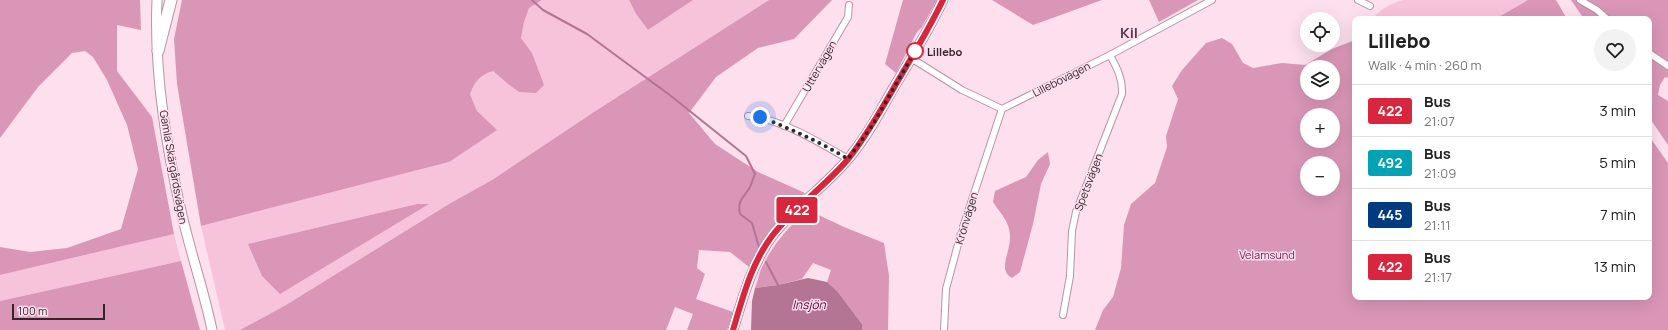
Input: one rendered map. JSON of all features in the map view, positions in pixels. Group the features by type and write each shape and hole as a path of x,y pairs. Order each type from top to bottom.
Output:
{"highway":[{"path":"158,51 171,0"}],"main road":[{"name":"Gamla Skärgårdsvägen","path":"157,0 158,51 166,130 182,216 212,330"},
{"path":"733,330 753,270 761,253 786,220 848,159 872,126 943,0"}],"street":[{"name":"Lillebovägen","path":"1002,109 1110,55 1212,0"},
{"path":"1358,0 1370,6"},
{"path":"1580,0 1597,10 1603,16"},
{"name":"Uttervägen","path":"784,126 848,17 849,5"},
{"name":"Spetsvägen","path":"1063,315 1070,276 1072,231 1076,212 1122,94 1123,84 1120,73 1110,55"},
{"path":"1652,55 1668,66"},
{"path":"911,58 962,90 1002,109"},
{"name":"Krönvägen","path":"944,330 946,289 961,233 1002,109"},
{"path":"748,116 760,117 784,126 819,142 848,159"}],"shaded area":[{"path":"542,0 629,0 636,14 648,30 693,0 769,0 597,110 492,180 449,204 286,305 240,330 225,330 201,226 449,162 477,111 470,94 476,82 485,74 493,71 508,84 532,53 521,38 529,7","holes":["417,204 428,204 248,244"]},
{"path":"1403,0 1528,0 1500,16 1375,16 1384,8"},
{"path":"174,234 181,261 0,301 0,275"}],"green space":[{"path":"0,0 140,0 141,30 117,25 117,71 152,117 174,234 0,275 0,247 30,252 67,248 121,229 138,169 127,125 107,80 93,57 85,51 72,53 38,87 0,138"},
{"path":"182,0 542,0 529,8 524,22 521,38 532,53 544,85 536,93 519,92 493,71 481,77 474,85 470,94 477,111 497,130 449,162 201,226 177,84 174,39"},
{"path":"629,0 693,0 648,30 636,14"},
{"path":"769,0 832,0 794,39 758,48 716,77 689,113 715,144 758,172 805,193 769,233 749,267 730,252 699,250 697,268 705,274 696,299 733,312 727,330 687,330 693,314 675,307 666,330 240,330 286,305 449,204 492,180 597,110"},
{"path":"903,0 937,0 922,27 917,32 896,73 885,64"},
{"path":"992,0 1102,0 1033,25"},
{"path":"1149,0 1198,0 1159,22"},
{"path":"1528,0 1556,0 1565,16 1500,16"},
{"path":"1571,0 1668,0 1668,78 1665,77 1660,85 1658,95 1668,101 1668,145 1652,121 1652,16 1582,16"},
{"name":"Velamsund","path":"1222,38 1232,44 1243,63 1253,68 1282,63 1300,65 1300,100 1340,100 1340,60 1313,60 1327,52 1340,52 1340,46 1352,41 1352,300 1652,300 1652,140 1668,163 1668,330 1095,330 1103,310 1113,297 1121,268 1124,225 1131,204 1155,183 1167,147 1166,136 1178,99 1172,86 1182,70 1206,43"},
{"path":"1048,152 1050,164 1041,184 1033,224 1020,272 1012,278 1007,274 1005,269 1010,240 1009,229 1004,218 993,202 995,191 1026,177 1038,160"},
{"path":"417,204 429,204 280,294 262,276 248,244"},
{"path":"808,210 844,227 884,243 889,276 888,330 862,330 862,324 838,292 827,282 831,270 813,263 802,279 778,285 755,288 762,268 772,249 789,228"},
{"path":"181,261 200,330 0,330 0,301"}],"water":[{"name":"Insjön","path":"808,278 827,282 838,292 862,324 862,330 751,330 752,301 755,288 778,285"}],"waterway":[{"path":"532,0 543,10 587,34 671,96 746,156 755,174 750,187 740,202 739,209 740,214 752,223 759,247"},
{"path":"766,262 778,285"}],"bus line":[{"name":"422","path":"733,330 745,291 761,253 773,235 786,220 837,171 860,144 905,69 943,0"}],"place":[{"name":"Lillebo","path":"915,51"}],"district":[{"name":"Kil","path":"1129,32"}],"route":[{"path":"760,117 819,142 848,159 872,126 918,46 915,51"}]}
